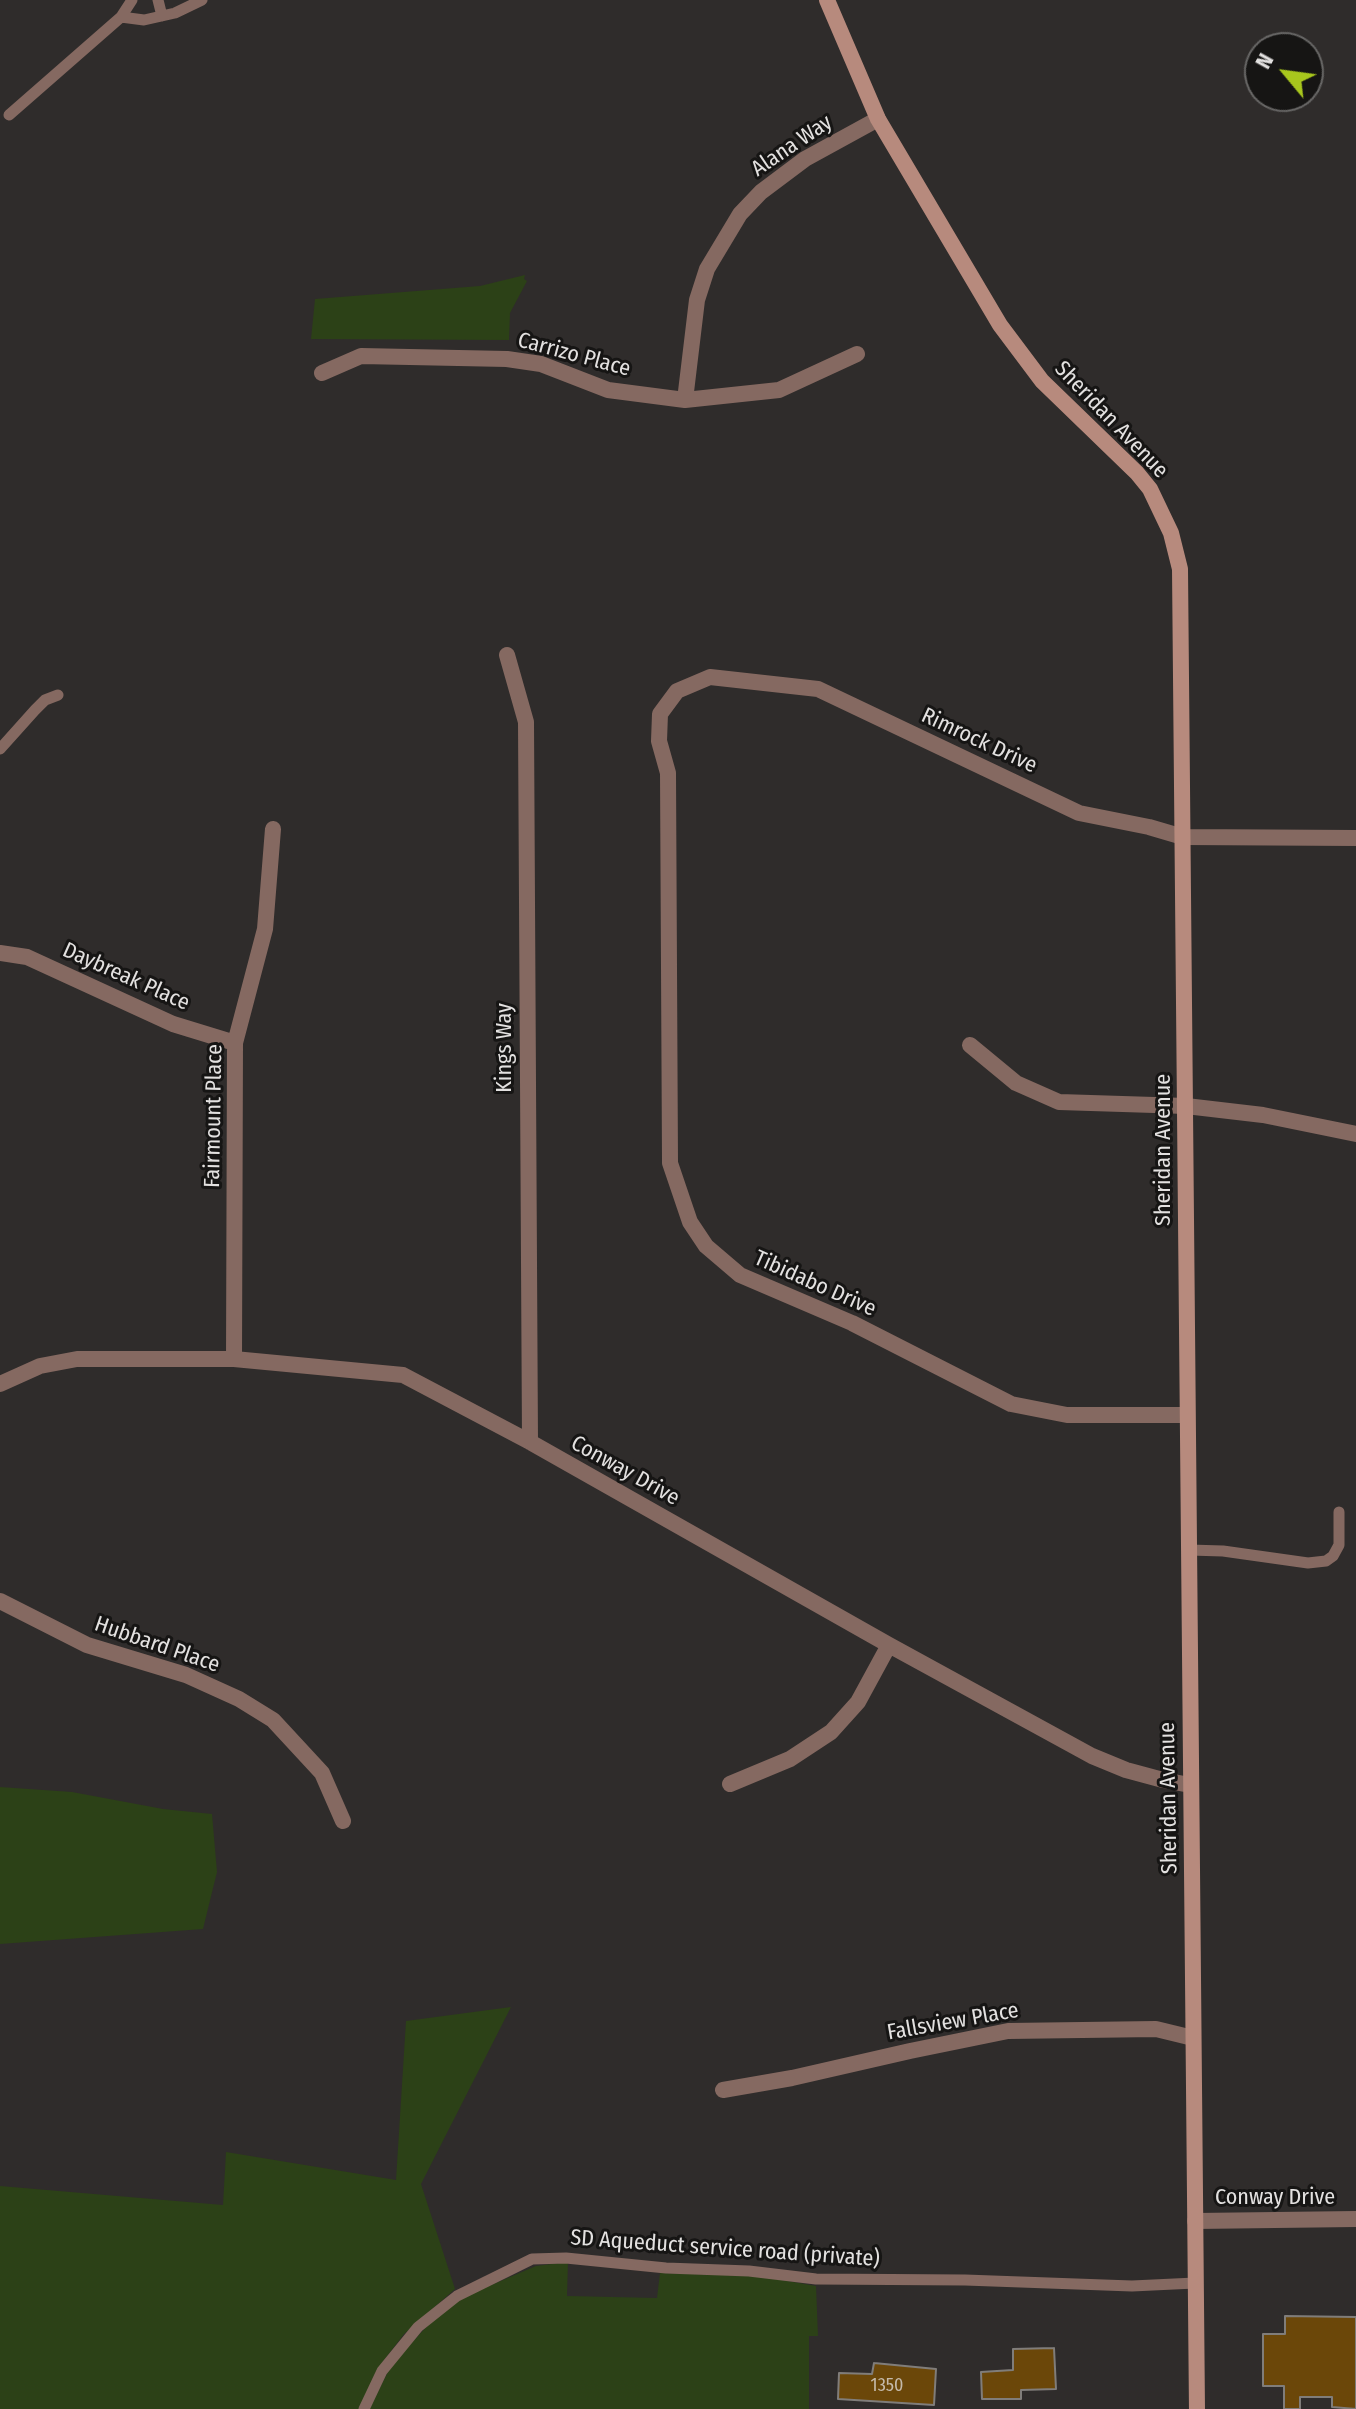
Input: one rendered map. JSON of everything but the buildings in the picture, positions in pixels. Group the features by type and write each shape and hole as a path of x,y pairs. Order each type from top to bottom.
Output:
{"street":[{"name":"Sheridan Avenue","path":"827,0 878,119 1015,348 1042,381 1150,489 1171,533 1180,569 1197,2409"},
{"name":"Alana Way","path":"685,400 697,300 707,269 740,214 761,192 805,159 878,119"},
{"name":"Carrizo Place","path":"322,373 361,356 507,359 541,364 608,390 685,400 779,390 857,354"},
{"name":"Kings Way","path":"507,655 526,722 530,1442"},
{"name":"Rimrock Drive","path":"668,773 659,741 660,714 677,691 710,677 818,689 1079,813 1183,837 1356,838"},
{"name":"Tibidabo Drive","path":"668,773 670,1163 690,1222 706,1246 740,1275 852,1323 1011,1404 1067,1415 1187,1415"},
{"name":"Fairmount Place","path":"234,1359 235,1043 265,929 273,829"},
{"name":"Daybreak Place","path":"0,953 27,957 173,1024 235,1043"},
{"path":"970,1045 1016,1083 1059,1102 1186,1106 1263,1115 1356,1134"},
{"name":"Conway Drive","path":"0,1384 40,1366 77,1359 234,1359 403,1375 530,1442 1092,1756 1126,1770 1190,1785"},
{"name":"Hubbard Place","path":"0,1601 87,1645 186,1675 239,1699 273,1720 322,1773 343,1821"},
{"path":"730,1784 790,1759 831,1732 858,1702 889,1645"},
{"name":"Fallsview Place","path":"723,2090 1008,2031 1156,2029 1193,2038"},
{"name":"Conway Drive","path":"1195,2221 1356,2219"}],"lane":[{"path":"9,115 121,17 132,0"},
{"path":"158,0 162,16"},
{"path":"121,17 144,20 175,13 202,0"},
{"path":"0,749 45,700 58,695"},
{"path":"1189,1550 1223,1551 1308,1563 1326,1561 1339,1545 1339,1512"},
{"name":"SD Aqueduct service road (private)","path":"364,2409 382,2371 418,2327 457,2296 532,2259 566,2258 816,2279 1132,2286 1195,2283"}],"green space":[{"path":"525,275 527,281 510,313 509,340 311,339 315,299 480,286"},
{"path":"0,1787 72,1792 163,1809 212,1814 217,1872 203,1929 0,1944"},
{"path":"511,2007 421,2184 455,2289 404,2334 384,2360 359,2409 0,2409 0,2186 223,2205 226,2152 396,2180 406,2021"},
{"path":"568,2262 567,2296 657,2298 660,2273 759,2276 816,2286 818,2336 809,2336 809,2409 369,2409 392,2364 456,2300 536,2266"}]}
